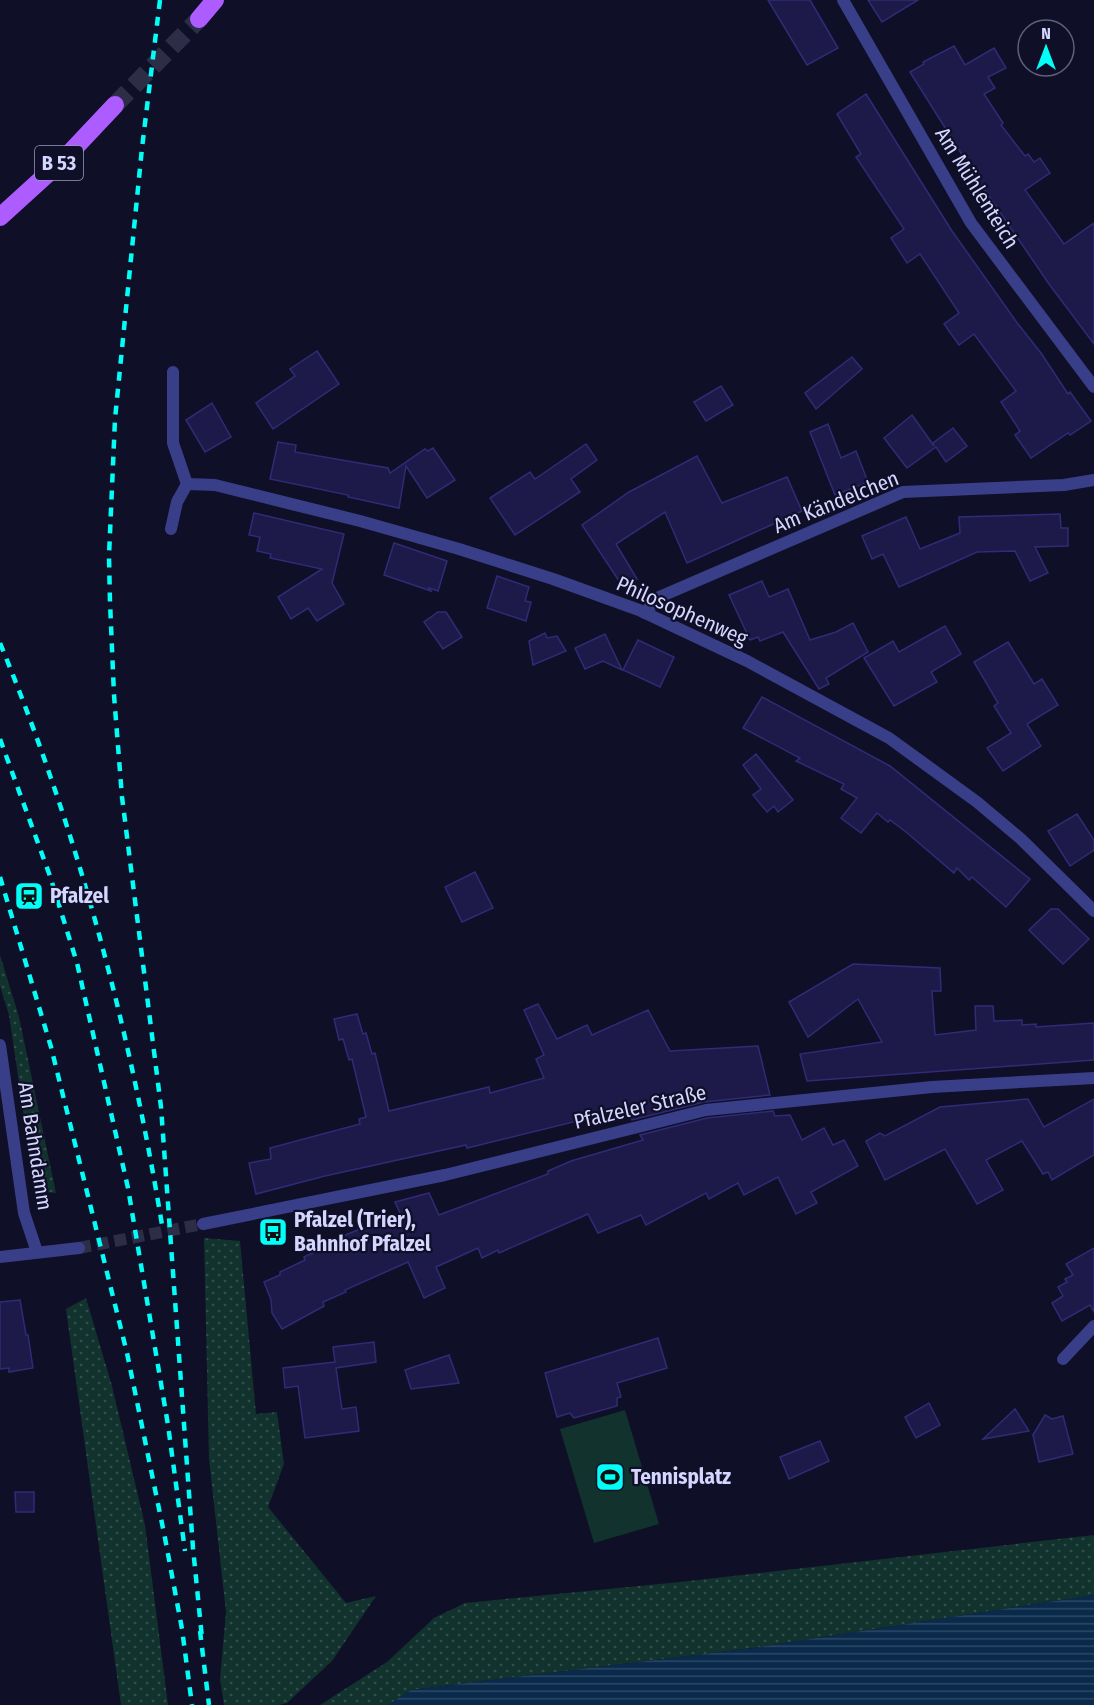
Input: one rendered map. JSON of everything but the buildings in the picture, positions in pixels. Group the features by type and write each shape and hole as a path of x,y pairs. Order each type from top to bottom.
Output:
{"main road":[{"path":"200,20 216,0"},
{"name":"B 53","path":"0,216 66,157 115,105"}],"street":[{"name":"Am Mühlenteich","path":"843,0 971,223 1094,387"},
{"path":"171,529 177,502 187,484 173,443 173,372"},
{"name":"Am Kändelchen","path":"645,613 657,598 903,492 1064,485 1094,480"},
{"name":"Philosophenweg","path":"187,484 215,485 371,524 553,579 645,613 747,661 889,738 977,802 1021,839 1094,910"},
{"name":"Am Bahndamm","path":"0,1045 24,1213 37,1252"},
{"name":"Pfalzeler Straße","path":"203,1224 445,1175 706,1110 932,1087 1094,1078"},
{"path":"0,1257 79,1248"},
{"path":"1063,1359 1094,1326"}],"green space":[{"path":"0,955 19,1017 56,1193 35,1191 9,1015 0,986"},
{"path":"204,1238 240,1241 256,1414 277,1412 284,1464 268,1507 346,1603 376,1596 332,1661 287,1703 279,1705 224,1705 220,1679 226,1612 209,1459"},
{"path":"86,1298 112,1386 145,1525 168,1705 121,1705 66,1309"},
{"name":"Tennisplatz","path":"625,1410 659,1524 594,1543 560,1429"},
{"path":"1094,1535 1094,1595 753,1648 411,1690 388,1705 320,1705 387,1662 434,1618 465,1603 680,1582"}],"water":[{"path":"1094,1595 1094,1705 388,1705 411,1690 753,1648"}],"tunnel":[{"path":"115,105 199,19"},
{"path":"79,1248 203,1224"}],"railway":[{"path":"160,0 142,148 115,419 109,556 110,602 122,797 161,1107 193,1548 202,1638"},
{"path":"0,643 54,786 98,932 135,1080 163,1231"},
{"path":"0,739 50,876 77,963 128,1188 168,1425 185,1551"},
{"path":"0,877 51,1047 127,1353 182,1629 192,1705"},
{"path":"200,1631 209,1705"}],"place":[{"name":"Pfalzel","path":"29,896"},
{"name":"Pfalzel (Trier), Bahnhof Pfalzel","path":"273,1232"},
{"name":"Tennisplatz","path":"610,1477"}]}
